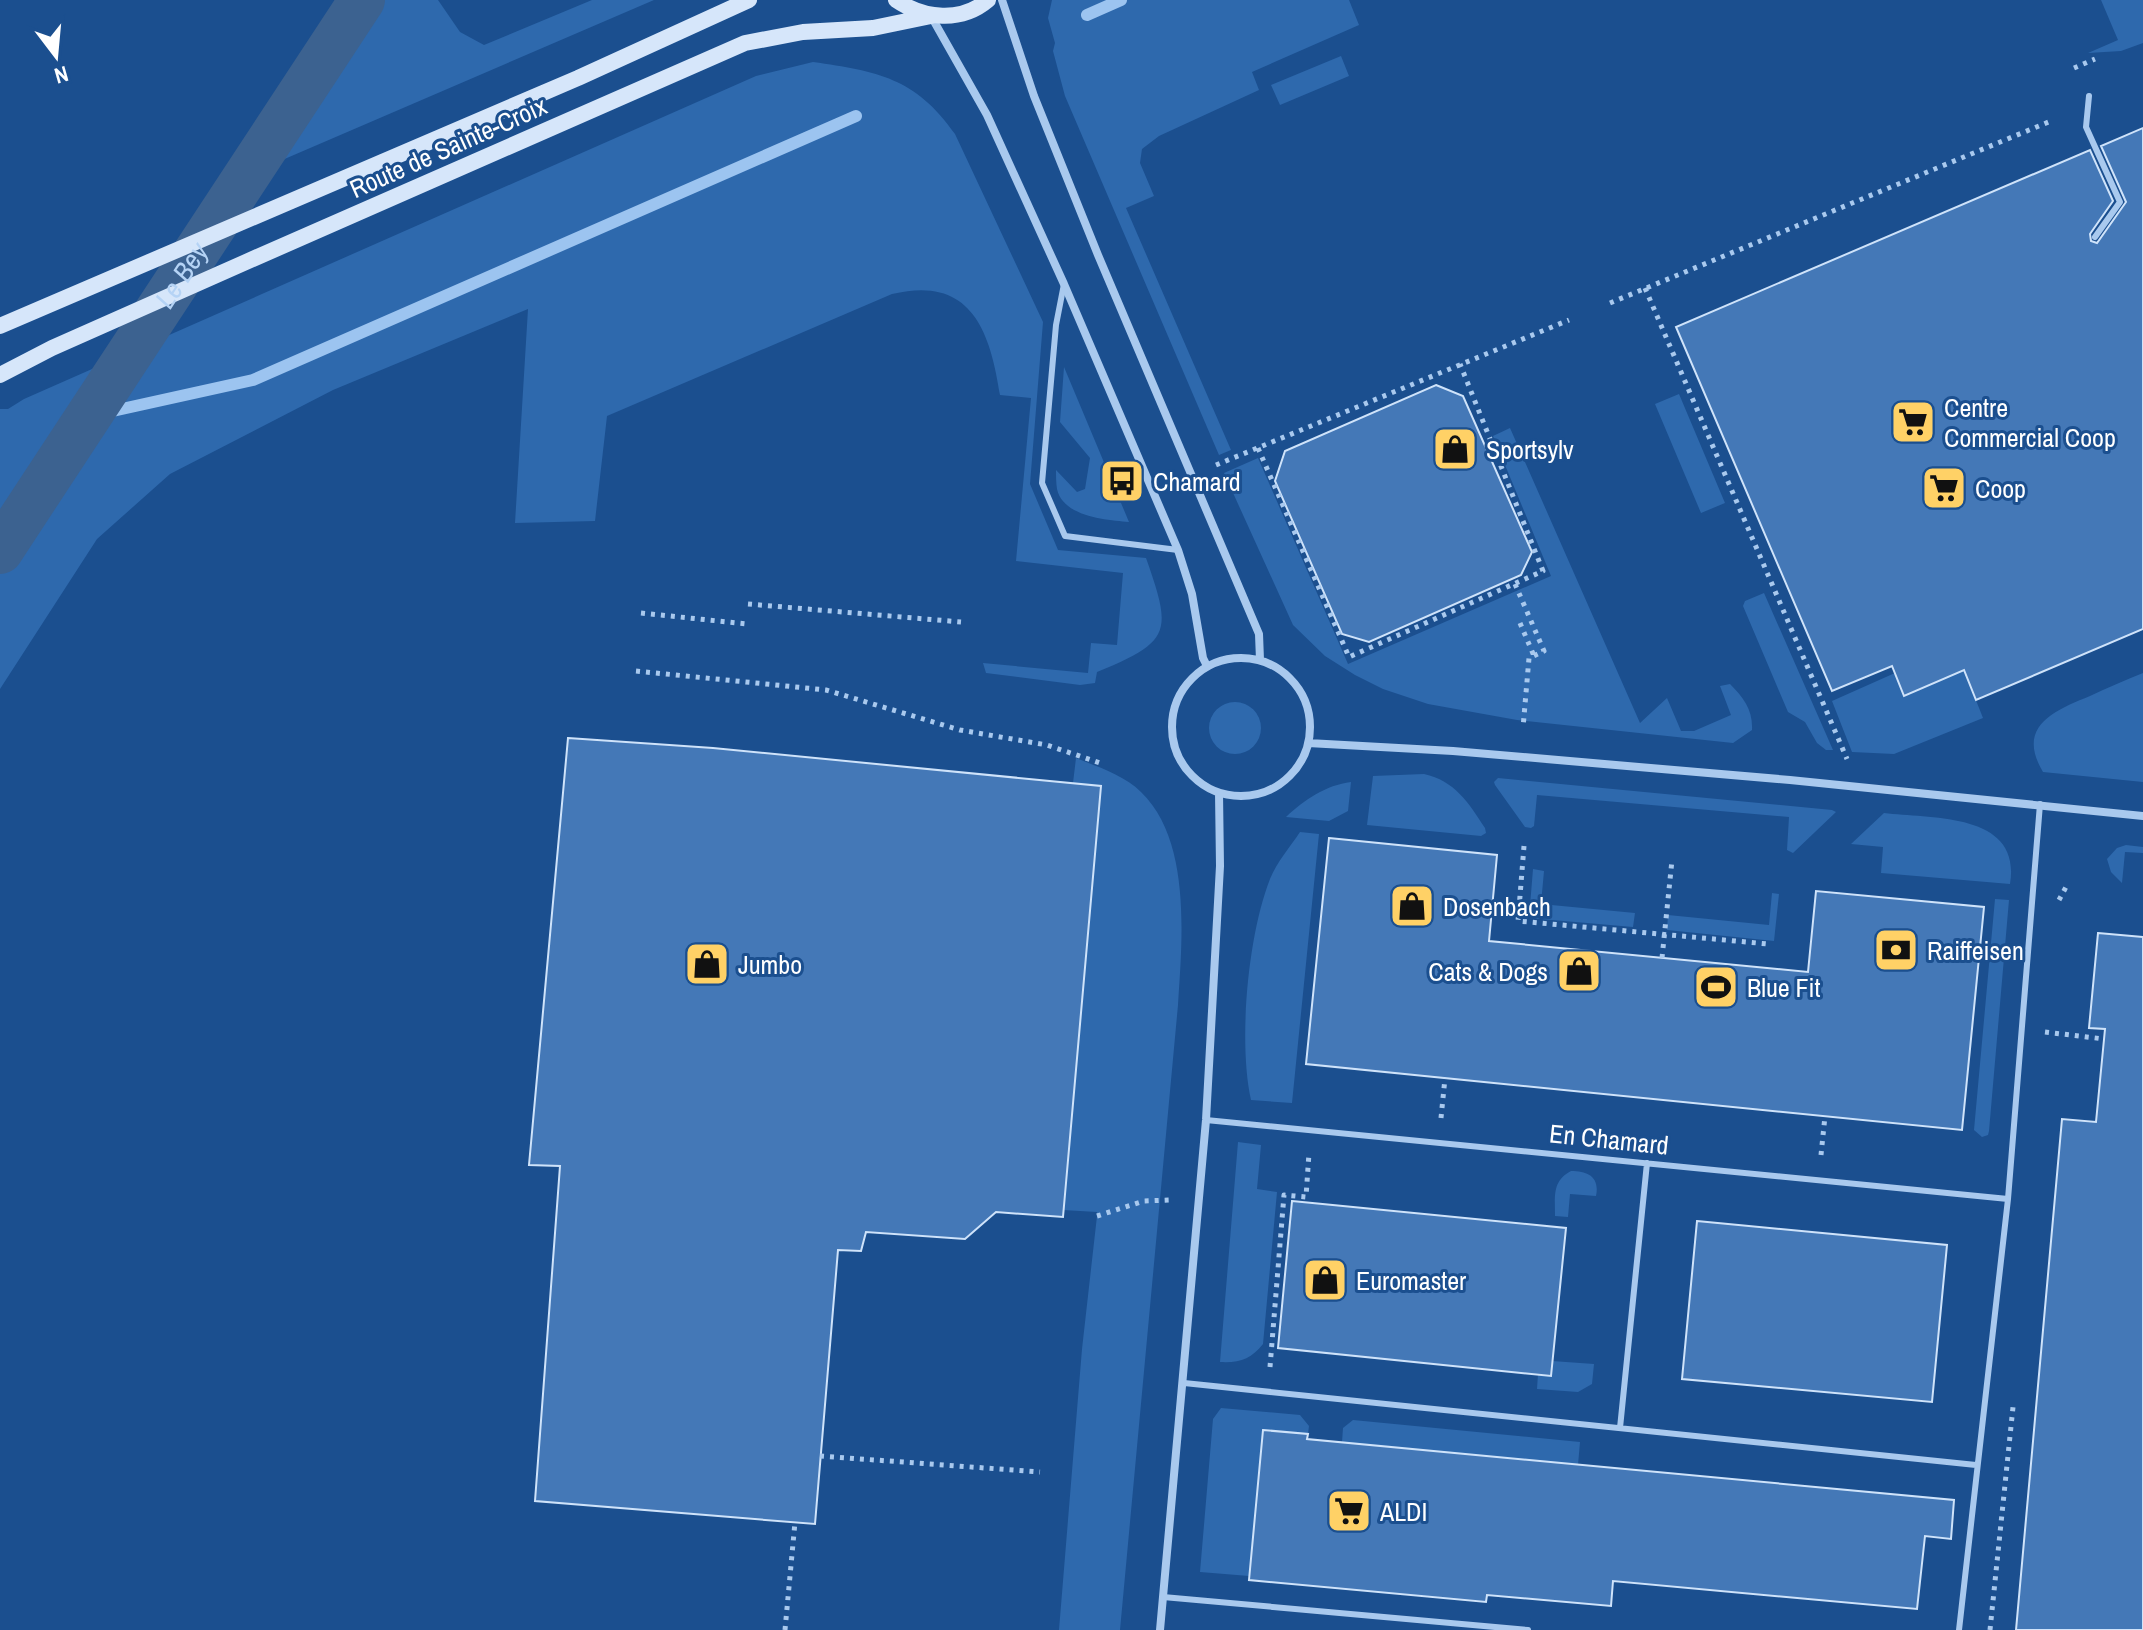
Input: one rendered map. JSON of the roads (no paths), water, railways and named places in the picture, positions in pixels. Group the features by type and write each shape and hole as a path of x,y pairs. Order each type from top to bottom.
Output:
{"main road":[{"name":"Route de Sainte-Croix","path":"0,326 578,78 749,0"},
{"path":"896,0 909,9 931,16"},
{"name":"Route de Sainte-Croix","path":"0,375 52,348 745,43 803,32 873,28 931,16 956,15 980,7 988,0"}],"street":[{"path":"1002,0 1034,96 1098,255 1259,634 1260,660"},
{"path":"931,16 987,115 1064,284 1178,550 1192,594 1207,666"},
{"path":"1232,658 1260,660 1283,671 1300,691 1309,716 1308,743 1296,768 1276,787 1263,793 1242,796 1219,793 1201,785 1184,768 1173,747 1171,724 1176,701 1188,681 1207,666 1232,658"},
{"path":"1308,743 1453,751 2143,816"},
{"path":"1160,1630 1206,1120 1220,866 1219,793"}],"lane":[{"path":"2089,96 2086,127 2120,202 2095,237"},
{"path":"1064,284 1056,325 1042,483 1065,536 1178,550"},
{"path":"1959,1630 2008,1199 2040,804"},
{"name":"En Chamard","path":"1206,1120 2008,1199"},
{"path":"1620,1428 1647,1163"},
{"path":"1184,1383 1976,1465"},
{"path":"1163,1597 1528,1630"}],"waterway":[{"name":"Le Bey","path":"0,551 362,0"},
{"path":"1087,15 1121,0"},
{"path":"90,416 253,380 856,116"}],"place":[{"name":"Centre Commercial Coop","path":"1913,422"},
{"name":"Sportsylv","path":"1455,449"},
{"name":"Chamard","path":"1122,481"},
{"name":"Coop","path":"1944,488"},
{"name":"Dosenbach","path":"1412,906"},
{"name":"Raiffeisen","path":"1896,950"},
{"name":"Jumbo","path":"707,964"},
{"name":"Cats & Dogs","path":"1579,971"},
{"name":"Blue Fit","path":"1716,987"},
{"name":"Euromaster","path":"1325,1280"},
{"name":"ALDI","path":"1349,1511"}]}
